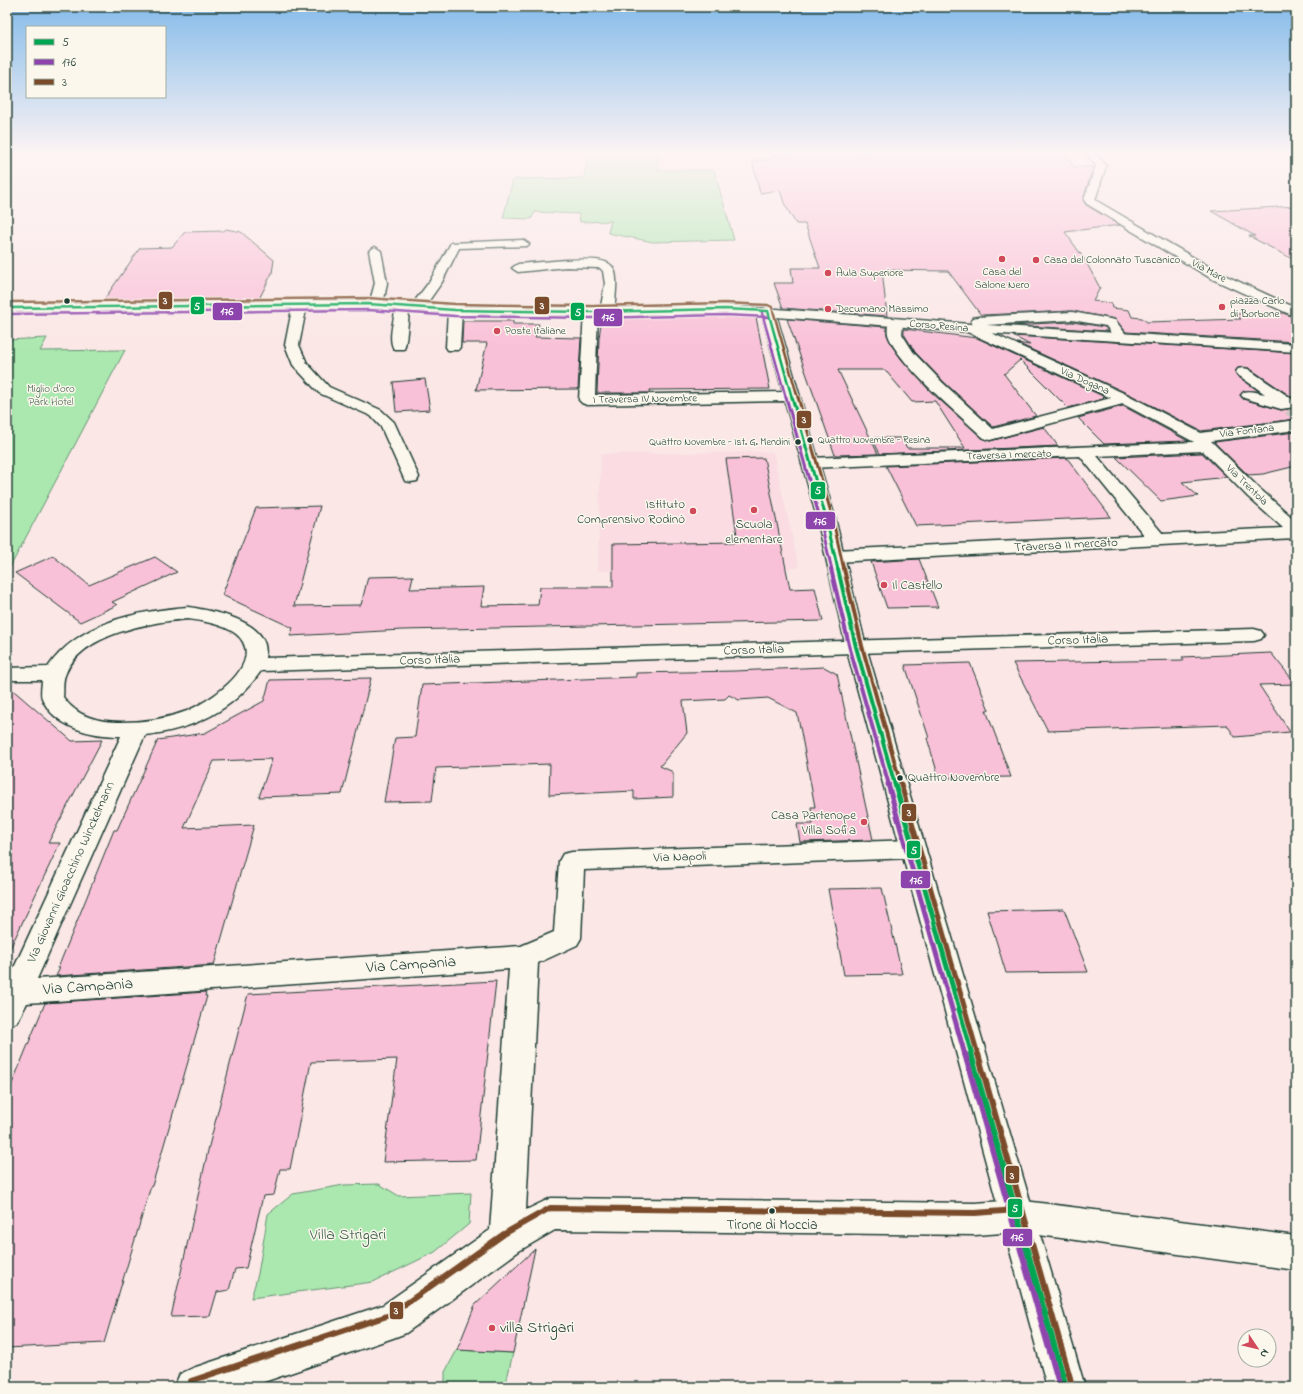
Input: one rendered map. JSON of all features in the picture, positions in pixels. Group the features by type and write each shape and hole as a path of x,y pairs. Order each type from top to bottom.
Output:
{"street":[{"name":"Via Mare","path":"1117,218 1216,276 1296,313"},
{"path":"418,306 436,282 454,245 523,244"},
{"path":"375,251 381,283 376,305"},
{"path":"518,268 570,263 594,263 605,265 609,269 610,283 607,312"},
{"path":"300,304 292,345 300,365 324,390 376,414 388,425 410,477"},
{"name":"Corso Resina","path":"7,308 300,304 418,306 455,310 591,312 725,309 768,311 976,328 1296,348"},
{"path":"399,346 399,331 403,306"},
{"path":"453,347 455,310"},
{"path":"768,311 835,556 856,647 1066,1387"},
{"name":"I Traversa IV Novembre","path":"591,312 587,400 792,396"},
{"path":"896,322 895,335 902,347 948,397 990,435 1125,399"},
{"name":"Via Dogana","path":"976,328 1125,399 1203,442"},
{"path":"1243,372 1290,404 1288,406 1278,405 1266,398 1255,399 1249,395"},
{"name":"Via Fontana","path":"1203,442 1296,425"},
{"name":"Traversa I mercato","path":"810,463 1084,451 1203,442"},
{"name":"Via Trentola","path":"1203,442 1254,493 1296,530"},
{"path":"1084,451 1159,541"},
{"name":"Traversa II mercato","path":"835,556 1296,534"},
{"path":"188,613 209,615 240,627 249,635 254,643 255,654 253,665 236,689 205,711 172,723 136,729 99,728 67,717 52,697 55,673 65,659 81,645 99,634 122,624 163,615 188,613"},
{"name":"Corso Italia","path":"253,665 1254,635"},
{"path":"7,674 55,673"},
{"name":"Via Giovanni Gioacchino Winckelmann","path":"12,1003 136,729"},
{"name":"Via Napoli","path":"524,957 567,938 572,861 913,849"},
{"path":"507,1240 524,957"},
{"name":"Via Campania","path":"12,1003 524,957"},
{"path":"193,1387 393,1320 507,1240 551,1214 975,1219 1017,1216 1296,1253"}],"shaded area":[{"name":"Istituto Comprensivo Rodinò","path":"773,452 799,568 598,571 601,454"}],"green space":[{"path":"504,218 532,218 531,219"},
{"path":"580,218 728,218 734,240 653,242 608,233 611,221 580,222"},
{"path":"1058,318 1110,325 1112,330 1000,324"},
{"name":"Miglio d'oro Park Hotel","path":"47,338 40,351 125,350 7,573 7,340"},
{"name":"Villa Strigari","path":"379,1184 399,1196 471,1193 469,1224 435,1252 373,1282 251,1298 258,1274 268,1214 293,1194 344,1185"},
{"path":"457,1350 513,1353 505,1387 445,1387 445,1372"}],"building":[{"path":"793,218 1108,218 1120,225 1065,232 1085,260 1100,288 1093,301 1111,303 1112,308 1129,310 1132,317 1142,318 1147,322 1241,319 1234,314 1283,313 1296,318 1296,342 1126,332 1115,319 1072,311 981,315 948,271 882,270 887,316 783,308 774,283 793,283 791,268 820,268 805,224 796,224"},
{"path":"1223,218 1296,218 1296,261 1249,236 1255,236"},
{"path":"226,229 241,232 274,260 272,273 259,299 103,301 140,248 172,247 185,232 224,231"},
{"path":"725,314 756,317 770,389 650,390 649,393 597,393 599,338 602,317"},
{"path":"787,319 886,327 887,335 892,346 902,360 929,390 983,439 990,441 1044,427 1058,446 880,454 872,438 901,438 907,448 965,448 935,401 912,402 885,370 838,370 878,454 835,455"},
{"path":"463,321 513,321 513,324 539,324 535,337 581,338 578,389 476,390 487,343 462,343"},
{"path":"1072,322 1105,327 1108,331 1011,325"},
{"path":"904,329 977,338 1107,398 1068,408 1020,360 1004,374 1036,416 993,427 944,382 915,352 904,334"},
{"path":"1013,336 1296,353 1296,400 1249,368 1238,368 1235,371 1237,376 1259,391 1244,391 1240,395 1243,399 1281,410 1296,408 1296,419 1201,431 1131,395 1017,343 1030,345"},
{"path":"425,379 430,410 396,412 393,382"},
{"path":"1123,406 1188,441 1104,444 1078,418"},
{"path":"1296,432 1296,466 1263,474 1248,475 1214,442"},
{"path":"1202,453 1227,477 1182,482 1198,496 1161,501 1116,457"},
{"path":"764,458 790,589 815,588 823,621 402,630 290,636 293,628 222,595 256,508 320,506 294,606 361,605 368,577 413,576 410,589 484,587 481,606 538,605 540,587 613,587 613,544 738,542 726,459"},
{"path":"1067,458 1111,517 916,526 886,466"},
{"path":"53,556 89,585 155,557 177,572 112,602 117,605 80,622 15,573"},
{"path":"919,559 938,607 887,608 871,562"},
{"path":"1271,653 1296,684 1259,685 1290,732 1235,737 1227,725 1048,731 1013,663 1184,660 1182,657"},
{"path":"970,663 989,710 986,710 1011,777 939,778 927,738 929,738 905,665"},
{"path":"824,667 837,674 873,840 800,842 797,824 813,824 811,807 815,807 797,713 768,698 739,700 729,695 725,699 683,701 687,733 660,766 673,772 673,797 634,799 634,791 549,795 550,764 436,768 432,801 384,802 395,738 415,737 422,685 636,677 636,673"},
{"path":"371,678 342,794 259,797 272,759 214,761 184,828 254,825 214,965 56,976 114,830 117,830 158,740 205,733 264,701 270,680"},
{"path":"7,685 72,741 102,740 48,843 60,843 7,955"},
{"path":"882,888 902,974 844,975 828,889"},
{"path":"1064,909 1088,972 1006,973 987,911"},
{"path":"496,981 476,1160 383,1162 397,1059 311,1062 290,1169 280,1169 274,1195 263,1196 246,1268 235,1269 229,1290 217,1292 210,1316 171,1317 209,1146 248,994"},
{"path":"206,992 205,996 207,996 152,1186 104,1343 7,1348 7,1096 45,1003"},
{"name":"villa Strigari","path":"535,1249 513,1353 457,1350 475,1305"}],"tunnel":[{"path":"1290,407 1296,411"}],"transit line":[{"name":"3","path":"7,302 368,298 455,304 591,306 725,303 768,305 772,307 832,516 862,646 1072,1385"},
{"name":"5","path":"7,308 368,304 455,310 591,312 725,309 768,311"},
{"name":"176","path":"7,314 368,310 455,316 591,318 725,315 768,317"},
{"name":"5","path":"768,311 826,518 856,647 1066,1387"},
{"name":"176","path":"762,313 820,519 850,649 1060,1387"},
{"name":"3","path":"191,1381 390,1315 504,1234 550,1208 975,1213 1017,1210"}],"place":[{"name":"Casa del Salone Nero","path":"1002,259"},
{"name":"Casa del Colonnato Tuscanico","path":"1036,260"},
{"name":"Aula Superiore","path":"828,273"},
{"name":"piazza Carlo di Borbone","path":"1222,307"},
{"name":"Decumano Massimo","path":"828,309"},
{"name":"Poste Italiane","path":"497,331"},
{"name":"Quattro Novembre - Resina","path":"810,440"},
{"name":"Quattro Novembre - Ist. G. Mendini","path":"798,442"},
{"name":"Scuola elementare","path":"754,510"},
{"name":"Istituto Comprensivo Rodinò","path":"693,511"},
{"name":"Il Castello","path":"884,585"},
{"name":"Quattro Novembre","path":"900,778"},
{"name":"Casa Partenope Villa Sofia","path":"864,822"},
{"name":"Tirone di Moccia","path":"772,1211"},
{"name":"villa Strigari","path":"492,1328"}]}
